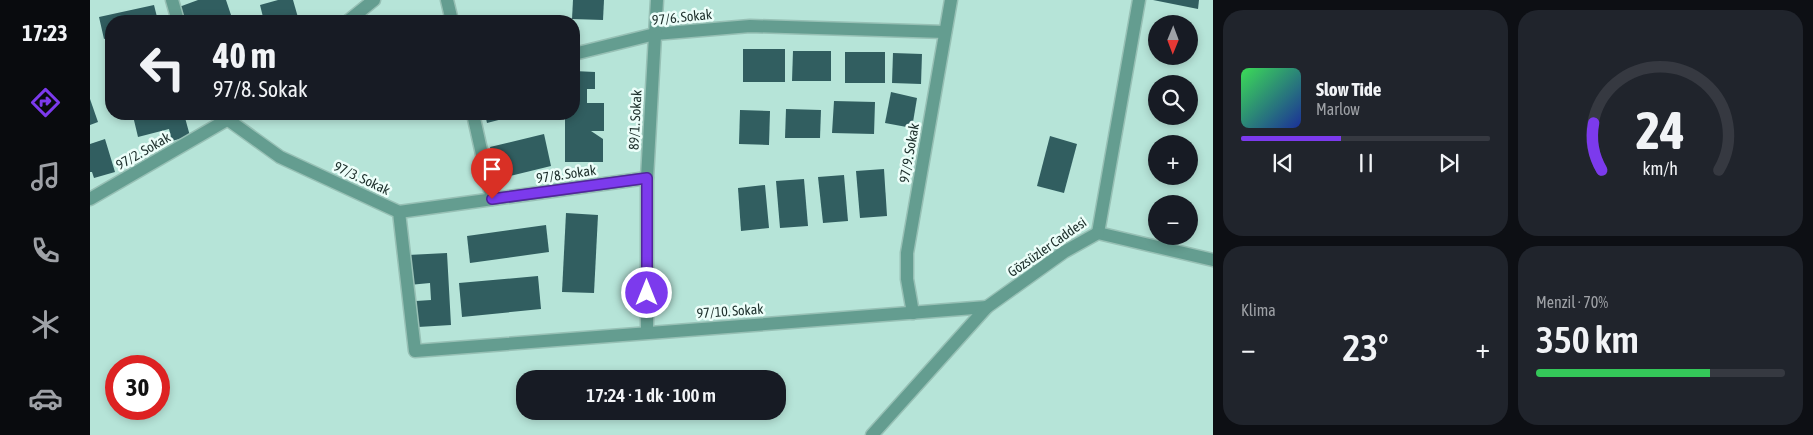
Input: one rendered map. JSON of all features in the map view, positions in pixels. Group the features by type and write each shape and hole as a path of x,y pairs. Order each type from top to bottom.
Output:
{"street":[{"path":"172,0 176,15"},
{"path":"355,15 374,0"},
{"path":"447,0 451,15"},
{"name":"89/1. Sokak","path":"647,332 647,178 657,0"},
{"name":"97/9. Sokak","path":"912,313 907,279 907,253 950,0"},
{"name":"Gözsüzler Caddesi","path":"872,435 987,307 1064,252 1098,233 1138,0"},
{"name":"97/6. Sokak","path":"580,53 655,34 750,26 945,32"},
{"name":"97/2. Sokak","path":"90,199 222,120"},
{"name":"97/3. Sokak","path":"234,120 280,157 399,212 415,351"},
{"path":"474,120 492,199"},
{"name":"97/8. Sokak","path":"399,212 647,178"},
{"path":"1098,233 1213,260"},
{"name":"97/10. Sokak","path":"415,351 987,307"}],"building":[{"path":"198,0 226,0 231,15 182,15 179,7"},
{"path":"278,0 293,0 297,15 262,15 260,5"},
{"path":"573,0 604,0 603,20 580,19 580,15 572,15"},
{"path":"1153,0 1199,0 1198,9"},
{"path":"154,5 156,15 108,15"},
{"path":"105,16 104,39 99,17"},
{"path":"743,49 785,49 785,82 743,82"},
{"path":"793,51 831,51 831,81 792,81"},
{"path":"845,52 885,52 885,83 845,83"},
{"path":"893,53 922,54 921,84 892,83"},
{"path":"580,71 595,72 595,89 587,89 587,103 604,103 604,131 591,131 603,139 603,162 565,162 565,120 580,120"},
{"path":"891,92 917,98 912,128 885,123"},
{"path":"90,99 98,122 90,125"},
{"path":"834,101 875,102 874,134 832,133"},
{"path":"786,109 821,110 820,138 785,138"},
{"path":"740,110 770,111 769,145 739,144"},
{"path":"134,120 186,120 190,136 172,141 169,129 138,137"},
{"path":"486,120 499,120 487,123"},
{"path":"544,134 551,166 498,179 490,147"},
{"path":"1050,136 1077,144 1064,193 1037,186"},
{"path":"105,139 115,172 94,178 92,172 90,172 90,144"},
{"path":"884,169 887,216 860,218 856,171"},
{"path":"844,175 848,221 823,223 818,177"},
{"path":"804,179 808,226 780,228 776,181"},
{"path":"765,185 769,228 741,231 738,188"},
{"path":"566,213 598,215 594,293 562,292"},
{"path":"546,225 549,252 470,263 467,236"},
{"path":"447,253 451,325 418,327 416,301 431,300 430,283 409,285 408,255"},
{"path":"538,276 541,309 462,317 459,283"}],"route":[{"path":"492,199 647,178 647,293"}]}
